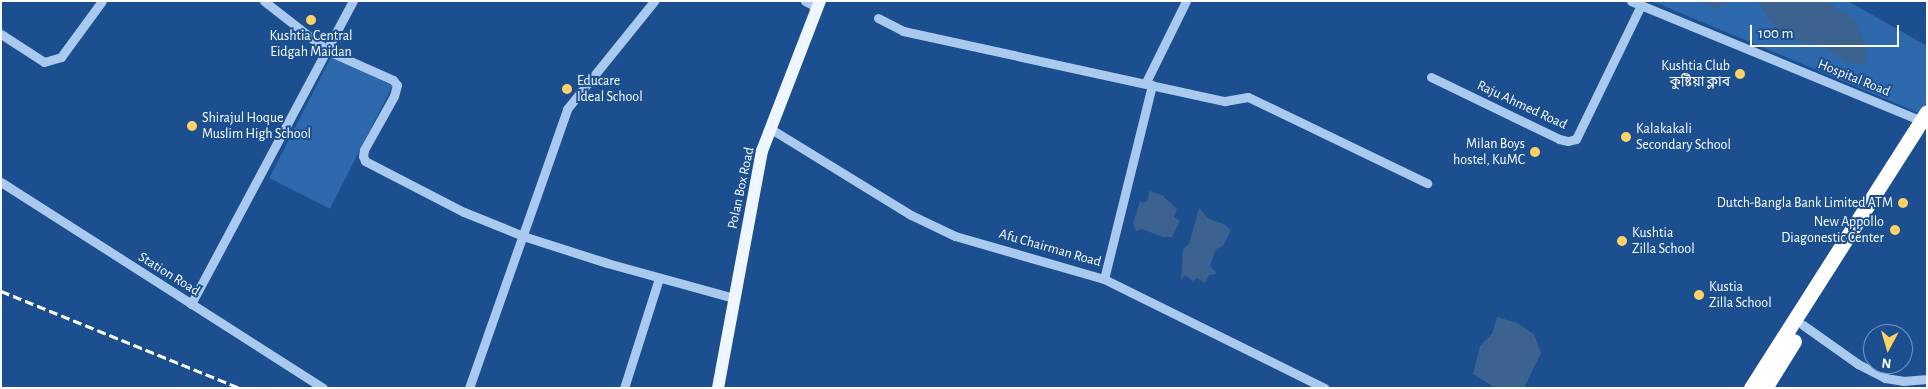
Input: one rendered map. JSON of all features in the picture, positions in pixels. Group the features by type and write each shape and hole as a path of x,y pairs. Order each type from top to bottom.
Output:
{"highway":[{"path":"1751,388 1853,237 1925,121"},
{"path":"1765,388 1853,237"}],"main road":[{"name":"Polan Box Road","path":"718,388 762,151 771,130 814,3"}],"street":[{"path":"1,34 44,62 61,57 102,1"},
{"path":"264,1 328,50 393,80 397,84 394,96 364,150 363,156 365,161 464,212 524,236 659,278 734,298"},
{"path":"191,304 353,1"},
{"path":"469,388 524,236 567,109 654,1"},
{"path":"1104,279 1149,84 1186,1"},
{"name":"Hospital Road","path":"1631,1 1925,121"},
{"name":"Raju Ahmed Road","path":"1431,77 1559,139 1568,141 1576,139 1641,5"},
{"path":"878,18 903,30 1226,101 1248,97 1427,183"},
{"name":"Afu Chairman Road","path":"771,130 911,215 955,236 1104,279 1325,388"},
{"name":"Station Road","path":"1,182 323,388"},
{"path":"624,388 659,278"},
{"path":"1803,325 1858,364 1885,378 1902,382 1927,379"}],"shaded area":[{"path":"1652,1 1848,1 1927,46 1927,102 1919,113"},
{"path":"1707,1 1724,1 1720,10 1706,4"},
{"path":"1757,1 1826,1 1848,15 1858,25 1866,48 1865,64 1848,63 1817,43 1798,41 1777,32"},
{"path":"332,55 393,86 330,209 269,178"},
{"path":"1149,191 1162,195 1177,209 1174,217 1180,221 1172,237 1163,237 1142,229 1136,231 1133,223 1140,201 1144,203 1148,200"},
{"path":"1199,208 1209,219 1224,224 1231,230 1223,246 1216,249 1210,266 1217,274 1209,275 1205,283 1197,278 1193,281 1185,275 1181,281 1183,249 1189,244"},
{"path":"1497,317 1517,323 1534,334 1541,353 1524,388 1495,388 1473,374 1480,346 1492,334"}],"railway":[{"path":"1,291 240,388"}],"place":[{"name":"Kushtia Central Eidgah Maidan","path":"311,20"},
{"name":"Kushtia Club কুষ্টিয়া ক্লাব","path":"1740,74"},
{"name":"Educare Ideal School","path":"567,89"},
{"name":"Shirajul Hoque Muslim High School","path":"192,126"},
{"name":"Kalakakali Secondary School","path":"1626,137"},
{"name":"Milan Boys hostel, KuMC","path":"1535,152"},
{"name":"Dutch-Bangla Bank Limited ATM","path":"1903,203"},
{"name":"New Appollo Diagonestic Center","path":"1895,230"},
{"name":"Kushtia Zilla School","path":"1622,241"},
{"name":"Kustia Zilla School","path":"1699,295"}]}
